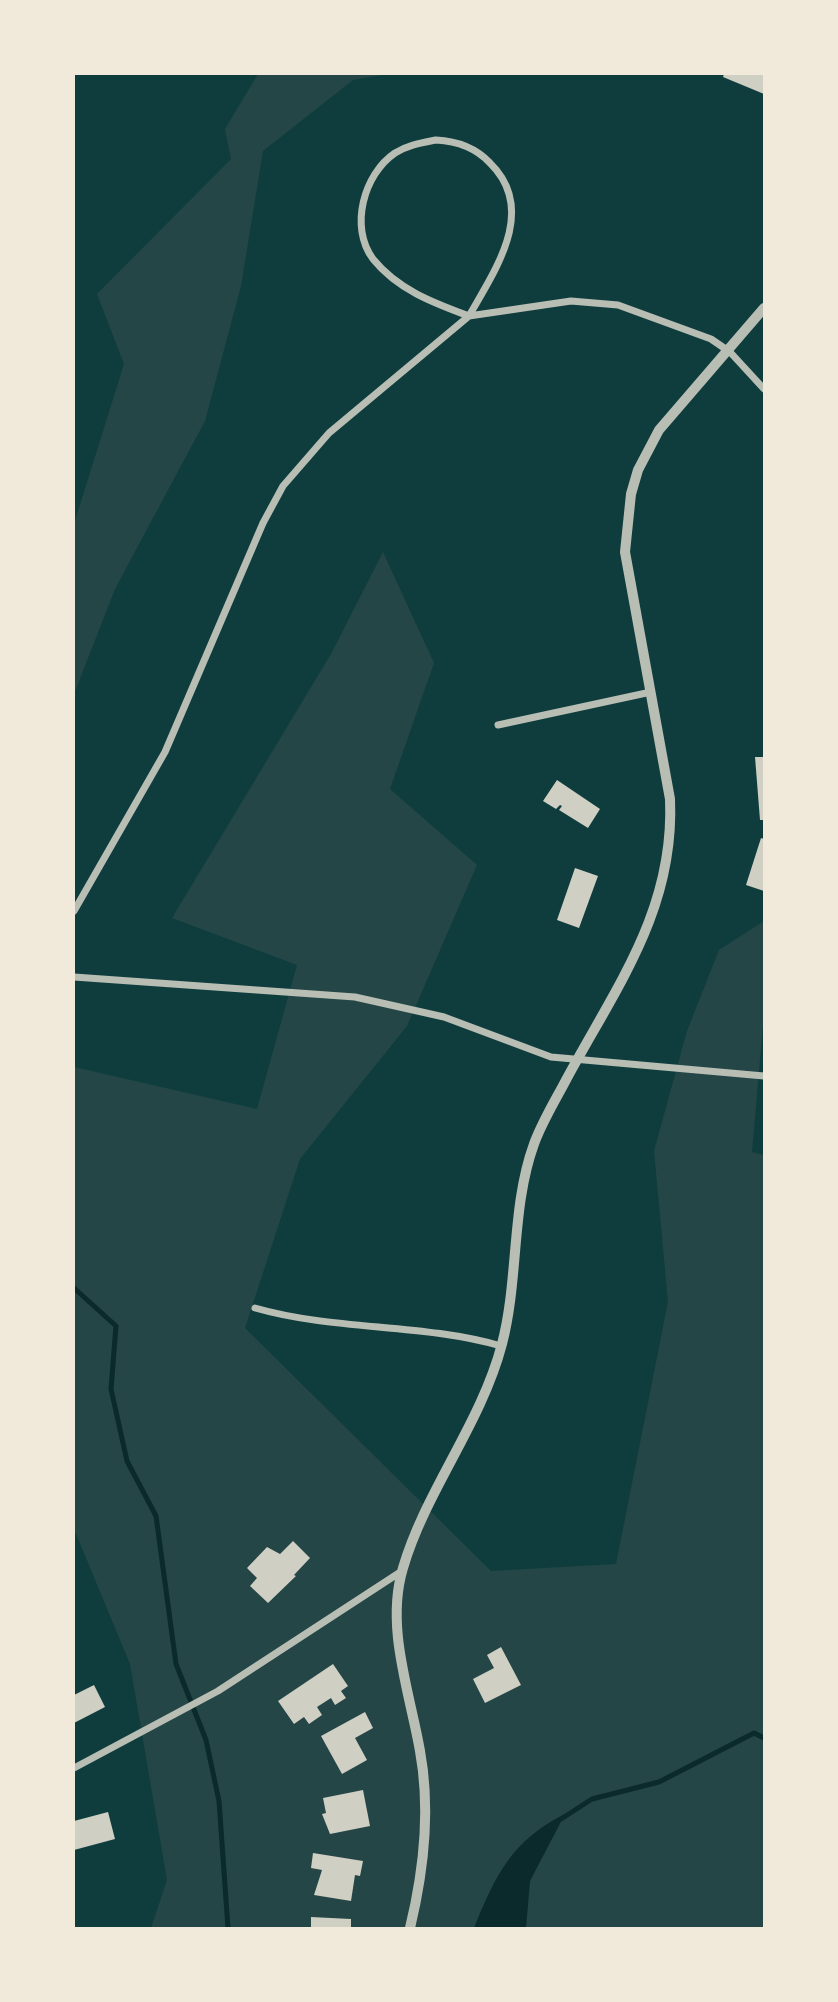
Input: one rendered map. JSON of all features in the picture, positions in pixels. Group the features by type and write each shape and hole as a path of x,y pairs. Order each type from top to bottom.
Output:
{"street":[{"path":"74,911 165,752 263,523 282,486 329,432 469,316 504,254 512,217 509,194 496,168 474,150 445,141 415,144 389,158 371,180 363,205 364,240 373,258 402,285 425,300 469,316 571,301 607,302 683,327 730,352 765,389"},
{"path":"410,1928 422,1871 426,1790 399,1643 398,1611 402,1571 417,1530 478,1408 501,1346 513,1287 528,1162 542,1125 647,931 666,874 671,838 670,799 625,552 631,494 638,471 659,430 730,352 765,308"},
{"path":"498,724 651,692"},
{"path":"74,977 355,997 444,1017 551,1057 765,1076"},
{"path":"255,1308 311,1321 472,1337 501,1346"},
{"path":"74,1768 218,1691 402,1571"}],"shaded area":[{"path":"258,74 388,74 353,80 263,151 241,286 205,421 115,589 74,694 74,524 124,364 97,294 231,159 225,129"},
{"path":"383,552 434,663 390,789 477,865 407,1026 300,1159 245,1328 491,1571 616,1564 668,1302 654,1151 687,1031 719,950 764,921 764,1014 752,1152 764,1155 764,1928 151,1928 167,1880 130,1664 74,1529 74,1067 257,1109 297,965 172,918 331,654"},
{"path":"565,1814 530,1881 526,1928 474,1928 507,1861 531,1835"}],"building":[{"path":"724,74 764,74 764,94 723,77"},
{"path":"755,757 764,757 764,820 760,820"},
{"path":"557,780 600,809 588,828 559,810 562,806 556,809 543,801"},
{"path":"761,838 764,839 764,891 746,885"},
{"path":"575,868 598,876 579,928 557,920"},
{"path":"293,1541 310,1558 268,1603 250,1586 257,1578 247,1568 267,1547 280,1554"},
{"path":"501,1647 521,1685 485,1703 473,1679 494,1668 487,1655"},
{"path":"333,1664 348,1686 341,1691 346,1698 335,1705 331,1698 317,1707 322,1715 309,1724 304,1717 294,1724 278,1701"},
{"path":"94,1685 105,1707 74,1723 74,1695"},
{"path":"365,1712 373,1728 355,1738 367,1760 342,1774 321,1736"},
{"path":"363,1790 370,1826 330,1834 322,1814 326,1813 323,1798"},
{"path":"108,1812 115,1839 74,1850 74,1821"},
{"path":"313,1853 363,1861 360,1876 355,1875 351,1901 314,1895 322,1870 311,1868"},
{"path":"311,1917 351,1919 351,1928 311,1928"}],"waterway":[{"path":"74,1288 116,1326 111,1389 127,1461 156,1516 176,1664 206,1740 219,1801 228,1928"},
{"path":"561,1819 592,1799 659,1782 754,1733 764,1738"}]}
